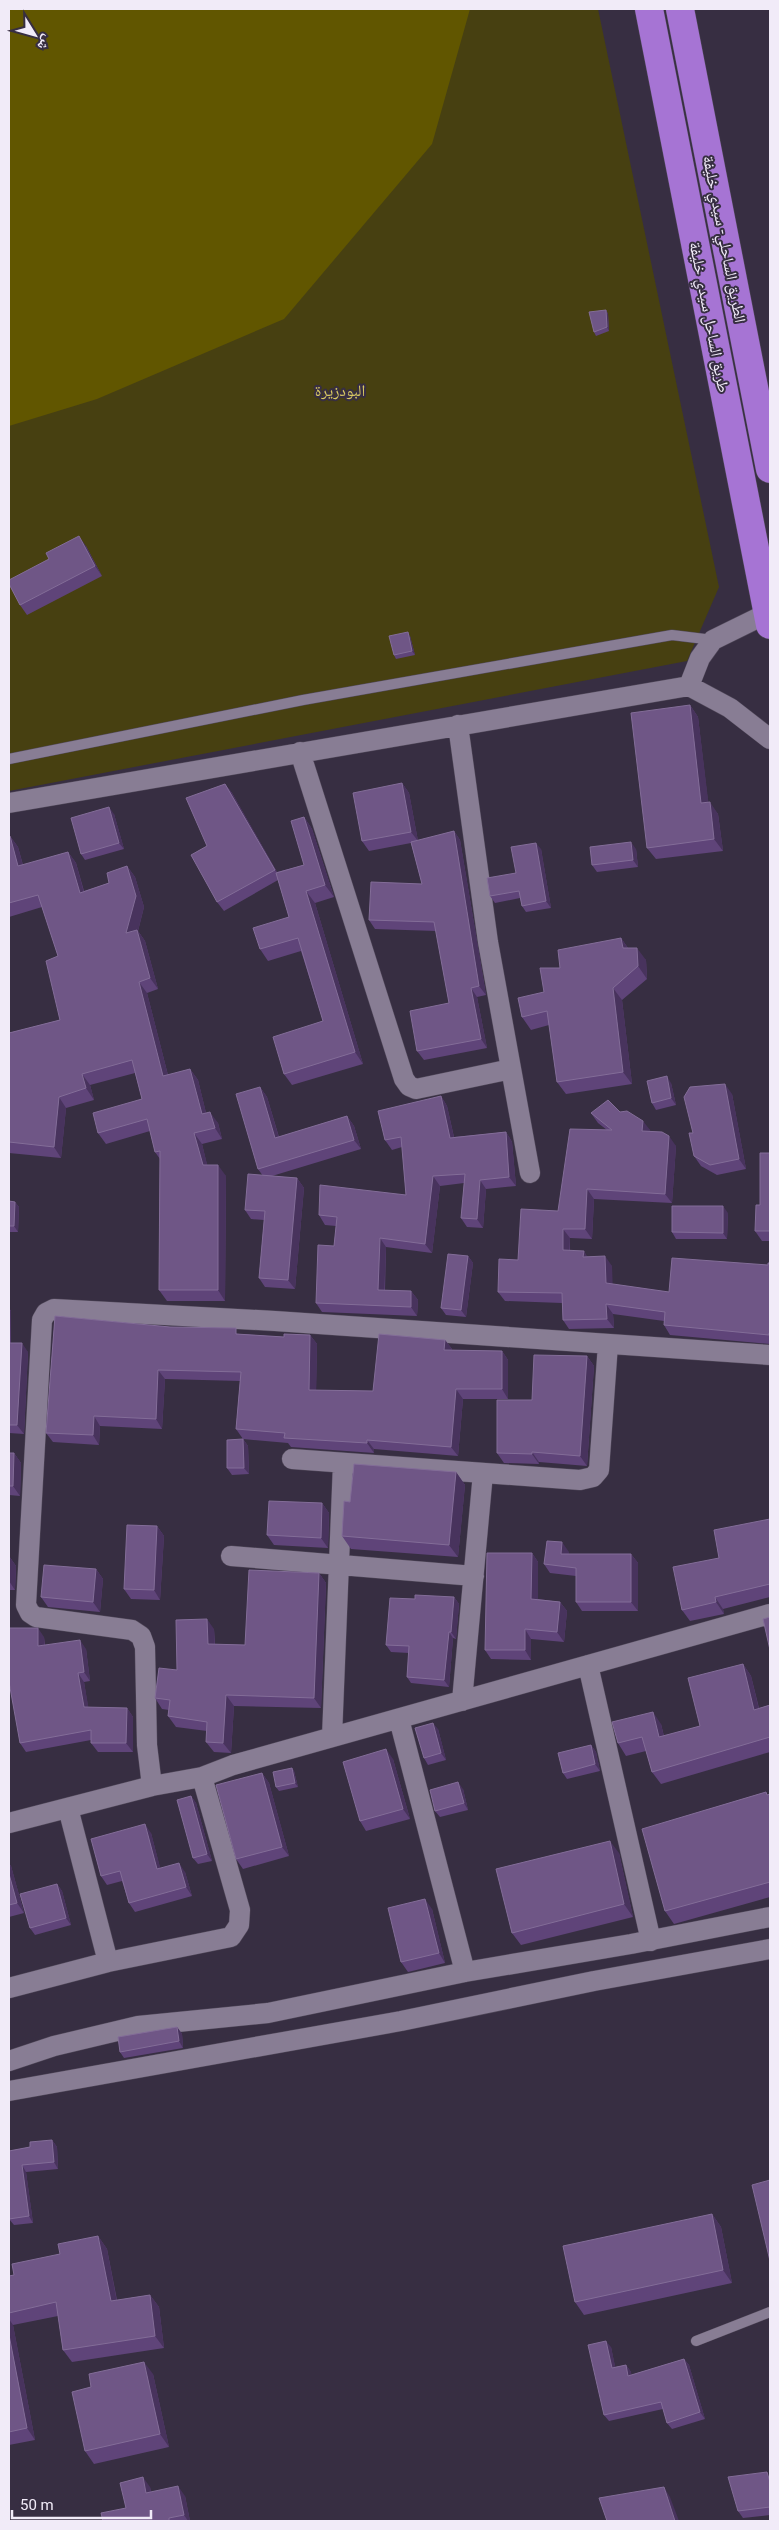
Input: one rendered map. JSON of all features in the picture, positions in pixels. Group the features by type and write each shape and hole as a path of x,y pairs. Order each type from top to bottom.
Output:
{"highway":[{"name":"طريق الساحل سيدي خليفة","path":"649,9 769,619"},
{"name":"الطريق الساحلي- سيدي خليفة","path":"680,9 770,469"}],"street":[{"path":"689,686 700,658 713,640 769,619"},
{"path":"9,803 689,686 730,708 770,739"},
{"path":"458,725 488,942 530,1173"},
{"path":"300,752 404,1079 409,1086 416,1089 511,1069"},
{"path":"152,1786 147,1745 145,1647 142,1636 132,1630 36,1618 30,1613 26,1604 42,1320 46,1313 54,1309 275,1321 770,1355"},
{"path":"292,1459 580,1480 593,1477 599,1470 608,1344"},
{"path":"332,1737 343,1463"},
{"path":"462,1701 483,1473"},
{"path":"231,1556 474,1576"},
{"path":"9,1824 152,1786 202,1777 233,1765 770,1614"},
{"path":"588,1666 651,1941"},
{"path":"399,1719 465,1972"},
{"path":"9,1988 108,1962 230,1936 239,1925 240,1910 202,1777"},
{"path":"68,1808 108,1962"},
{"path":"770,1917 651,1941 465,1972 268,2013 138,2026 54,2046 12,2060 16,2090 401,2021 594,1980 770,1949"},
{"path":"221,2019 222,2052"}],"lane":[{"path":"9,759 303,700 672,635 713,640"},
{"path":"696,2341 770,2312"}],"green space":[{"name":"البودزيرة","path":"9,9 598,9 719,587 687,661 9,791"}],"shaded area":[{"path":"9,9 470,9 432,144 284,319 97,399 9,426"}],"building":[{"path":"606,310 607,327 594,332 589,312"},
{"path":"79,536 95,566 20,605 9,584 9,580 49,559 46,553"},
{"path":"408,632 412,651 394,655 389,636"},
{"path":"690,705 701,803 710,802 714,839 647,848 631,713"},
{"path":"402,783 411,832 362,841 353,793"},
{"path":"225,784 275,870 217,902 191,855 207,846 186,798"},
{"path":"109,807 119,843 81,854 71,818"},
{"path":"304,817 325,885 306,891 355,1052 284,1074 273,1037 323,1021 298,938 260,949 253,928 289,917 276,873 304,865 291,821"},
{"path":"454,831 479,986 471,988 481,1039 417,1051 410,1011 449,1003 434,922 369,920 371,882 422,884 411,842"},
{"path":"9,836 18,866 68,852 80,893 109,883 107,873 127,866 136,896 126,933 137,930 150,978 139,982 163,1076 190,1069 202,1114 210,1112 215,1128 194,1133 203,1165 218,1165 218,1290 159,1290 160,1151 155,1152 147,1119 98,1133 93,1113 142,1099 132,1060 82,1074 86,1088 59,1097 54,1147 9,1142 9,1033 60,1020 46,961 58,956 38,895 9,903"},
{"path":"631,842 633,860 592,865 590,847"},
{"path":"536,843 546,901 522,906 519,891 490,896 487,878 516,873 511,847"},
{"path":"621,938 623,948 637,948 638,966 613,988 623,1072 557,1082 547,1011 522,1017 518,998 544,992 540,968 560,968 558,950"},
{"path":"667,1076 671,1098 652,1103 647,1081"},
{"path":"725,1084 739,1159 710,1165 694,1156 689,1133 693,1133 684,1097 690,1087"},
{"path":"260,1087 275,1138 347,1116 354,1140 258,1169 236,1094"},
{"path":"441,1096 450,1138 506,1132 509,1177 480,1180 477,1219 461,1218 465,1174 433,1176 425,1244 380,1238 378,1290 411,1291 411,1307 316,1303 318,1245 334,1246 337,1217 319,1215 320,1185 406,1195 401,1137 385,1140 378,1111"},
{"path":"608,1100 620,1112 627,1111 643,1121 642,1131 662,1132 669,1136 665,1194 587,1189 585,1229 563,1229 563,1250 584,1251 583,1257 605,1256 606,1283 669,1292 672,1258 768,1265 770,1263 769,1335 664,1325 665,1312 606,1304 607,1319 563,1320 562,1293 498,1292 499,1259 518,1260 521,1209 558,1211 570,1129 612,1130 591,1113"},
{"path":"760,1153 770,1153 770,1231 755,1231 756,1205 760,1205"},
{"path":"248,1174 297,1178 288,1280 259,1278 265,1211 245,1210"},
{"path":"9,1201 15,1202 14,1226 9,1226"},
{"path":"672,1206 723,1206 723,1233 672,1232"},
{"path":"448,1254 468,1256 461,1310 441,1308"},
{"path":"55,1316 170,1327 236,1328 236,1334 284,1337 284,1334 310,1335 309,1390 373,1391 379,1334 445,1340 444,1350 502,1351 502,1389 456,1389 451,1447 367,1440 367,1443 284,1438 285,1433 236,1429 241,1372 158,1370 156,1419 94,1416 93,1435 46,1433"},
{"path":"9,1343 22,1343 17,1425 9,1425"},
{"path":"534,1355 587,1356 580,1456 532,1452 532,1454 497,1453 497,1400 532,1400"},
{"path":"243,1439 244,1468 227,1468 227,1440"},
{"path":"9,1453 14,1453 13,1486 9,1486"},
{"path":"354,1464 456,1472 449,1545 342,1536 344,1501 350,1502"},
{"path":"269,1501 322,1503 321,1538 267,1535"},
{"path":"770,1519 770,1584 715,1597 716,1602 682,1610 673,1567 719,1558 714,1530"},
{"path":"127,1525 157,1526 154,1590 124,1589"},
{"path":"547,1541 562,1542 561,1554 631,1554 631,1602 576,1602 576,1568 544,1564"},
{"path":"487,1553 532,1553 531,1599 560,1602 557,1632 525,1629 525,1650 485,1650"},
{"path":"44,1565 96,1569 93,1602 41,1597"},
{"path":"249,1570 319,1573 314,1698 226,1695 223,1743 206,1742 207,1722 168,1716 170,1700 155,1698 159,1668 177,1670 176,1620 207,1619 208,1644 245,1645"},
{"path":"415,1595 454,1597 444,1680 407,1677 409,1646 386,1645 390,1598 415,1599"},
{"path":"770,1617 770,1650 763,1619"},
{"path":"9,1628 38,1628 38,1646 80,1640 84,1672 78,1673 84,1707 127,1708 126,1743 91,1743 91,1730 20,1743 9,1682"},
{"path":"743,1664 754,1710 770,1705 770,1737 652,1772 642,1737 618,1743 612,1722 653,1712 659,1737 700,1726 688,1678"},
{"path":"433,1723 441,1753 424,1758 415,1728"},
{"path":"591,1745 595,1764 563,1773 558,1753"},
{"path":"386,1749 403,1809 360,1821 343,1762"},
{"path":"292,1768 295,1783 276,1787 273,1772"},
{"path":"262,1773 282,1847 236,1859 216,1785"},
{"path":"458,1782 464,1803 435,1811 430,1790"},
{"path":"766,1792 767,1795 770,1794 770,1882 665,1911 642,1829"},
{"path":"191,1796 207,1854 193,1858 177,1800"},
{"path":"145,1824 157,1869 179,1863 186,1887 129,1903 120,1871 101,1876 91,1839"},
{"path":"610,1841 624,1904 512,1933 496,1869"},
{"path":"9,1874 17,1903 9,1905"},
{"path":"57,1884 66,1918 30,1928 20,1894"},
{"path":"425,1899 439,1953 401,1962 388,1908"},
{"path":"177,2027 179,2041 120,2052 118,2037"},
{"path":"52,2140 54,2162 22,2165 29,2216 9,2219 9,2151 30,2147 30,2142"},
{"path":"770,2180 770,2261 752,2185"},
{"path":"712,2214 723,2270 575,2302 563,2246"},
{"path":"98,2236 111,2301 150,2295 155,2336 63,2350 56,2302 9,2313 9,2276 14,2275 12,2264 60,2254 58,2244"},
{"path":"9,2335 27,2428 9,2432"},
{"path":"606,2341 612,2368 626,2365 628,2376 684,2359 700,2412 667,2423 661,2402 604,2415 588,2345"},
{"path":"144,2362 160,2434 85,2451 72,2392 91,2387 89,2374"},
{"path":"767,2472 770,2482 770,2507 738,2511 728,2477"},
{"path":"143,2477 146,2493 178,2486 184,2515 169,2518 169,2521 103,2521 101,2513 126,2508 120,2483"},
{"path":"664,2487 675,2521 607,2521 599,2498"}]}
